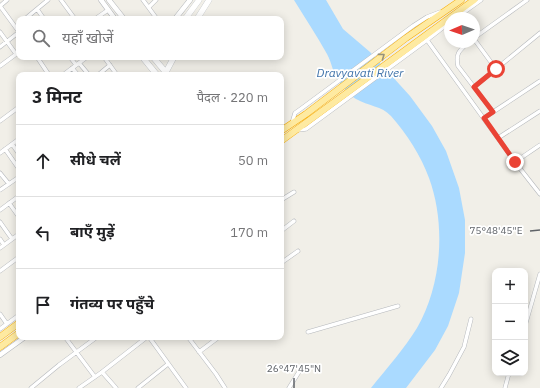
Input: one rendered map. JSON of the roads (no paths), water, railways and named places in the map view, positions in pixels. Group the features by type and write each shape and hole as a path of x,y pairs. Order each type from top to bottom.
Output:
{"highway":[{"path":"284,129 318,106 406,38 461,0"},
{"path":"460,12 474,0"},
{"path":"284,139 412,45 444,25"},
{"path":"0,337 16,325"},
{"path":"0,347 16,335"}],"main road":[{"path":"187,16 199,0"},
{"path":"199,16 209,0"},
{"path":"146,60 155,72"},
{"path":"150,66 154,60"},
{"path":"157,60 166,72"},
{"path":"168,72 173,60"}],"street":[{"path":"7,0 0,6 15,26"},
{"path":"29,16 48,0"},
{"path":"61,0 73,16"},
{"path":"100,0 113,16"},
{"path":"109,0 122,16"},
{"path":"143,0 155,16"},
{"path":"149,7 156,0"},
{"path":"177,16 190,0"},
{"path":"464,12 481,0"},
{"path":"480,34 527,0"},
{"path":"292,124 294,113 426,17 450,8"},
{"path":"37,9 42,16"},
{"path":"99,16 108,10"},
{"path":"297,130 306,129 427,40 444,26"},
{"path":"0,32 16,51"},
{"path":"474,87 540,33"},
{"path":"0,46 16,34"},
{"path":"427,40 515,162 540,194"},
{"path":"480,46 496,69"},
{"path":"463,48 457,54 456,58 458,66 493,112"},
{"path":"0,66 16,54"},
{"path":"39,60 47,72"},
{"path":"72,60 85,72"},
{"path":"67,72 83,60"},
{"path":"106,60 115,72"},
{"path":"76,65 77,72"},
{"path":"102,72 110,65"},
{"path":"484,118 540,80"},
{"path":"0,121 16,109"},
{"path":"498,138 540,111"},
{"path":"0,153 16,141"},
{"path":"12,144 16,150"},
{"path":"515,162 540,145"},
{"path":"5,149 16,165"},
{"path":"0,173 9,184"},
{"path":"0,190 16,179"},
{"path":"284,198 294,192"},
{"path":"0,210 16,198"},
{"path":"9,203 16,213"},
{"path":"284,229 294,221"},
{"path":"0,222 12,239"},
{"path":"0,248 16,236"},
{"path":"0,239 4,245"},
{"path":"284,260 298,251"},
{"path":"0,270 16,259"},
{"path":"528,316 540,274"},
{"path":"308,332 398,306"},
{"path":"0,314 7,324"},
{"path":"0,329 16,317"},
{"path":"441,388 464,347 471,319"},
{"path":"0,356 21,340"},
{"path":"67,340 95,376"},
{"path":"31,388 93,340"},
{"path":"80,388 144,340"},
{"path":"150,340 185,388"},
{"path":"190,340 224,388"},
{"path":"199,352 215,340"},
{"path":"138,388 168,364"},
{"path":"289,388 302,367"},
{"path":"102,372 116,388"},
{"path":"504,388 508,376"}],"water":[{"name":"Dravyavati River","path":"294,0 326,0 343,29 370,52 410,96 432,126 446,151 459,188 465,220 465,253 459,293 448,326 435,350 406,388 371,388 412,336 425,311 432,293 439,254 439,234 438,215 429,178 413,146 403,130 391,116 379,108 354,98 342,86 335,76 327,54"}]}
